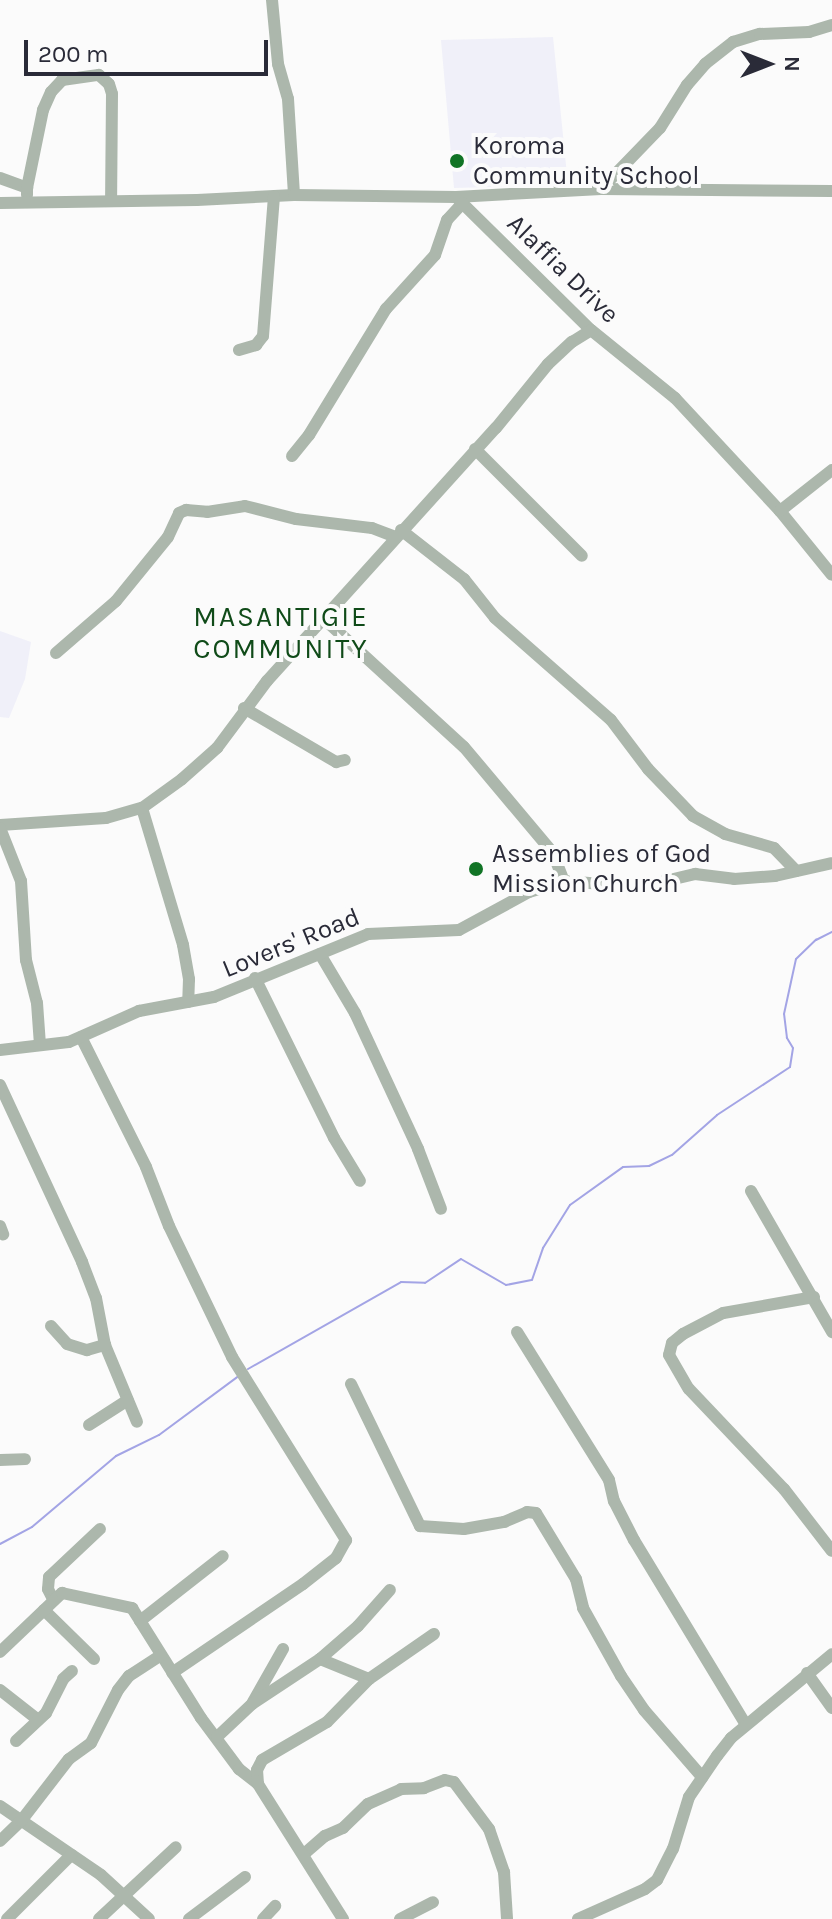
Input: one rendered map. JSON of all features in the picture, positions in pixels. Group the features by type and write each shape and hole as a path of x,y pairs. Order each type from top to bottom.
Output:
{"street":[{"path":"272,0 278,64 288,99 294,195"},
{"path":"601,189 660,128 687,85 705,64 733,42 760,34 809,32 832,25"},
{"path":"27,195 43,110 51,92 62,80 99,75 109,84 112,94 111,200"},
{"path":"0,178 27,195"},
{"path":"0,203 27,195 111,200 294,195 459,200 601,189 832,191"},
{"path":"239,350 256,345 263,336 274,196"},
{"path":"292,456 309,435 386,309 408,290 435,255 447,220 459,200"},
{"name":"Alaffia Drive","path":"459,200 591,330 675,398 780,511 832,575"},
{"path":"40,1045 37,1003 26,960 21,881 0,827 106,818 142,808 182,779 217,748 244,708 548,364 591,330"},
{"path":"475,449 582,556"},
{"path":"780,511 832,470"},
{"path":"56,653 116,601 168,537 179,513 245,506 296,519 398,533 464,579 495,618 611,720 648,769 693,816 725,834 774,848 796,871"},
{"path":"323,618 464,747 553,853 564,881"},
{"path":"244,708 336,762 345,760"},
{"path":"142,808 183,945 190,986 188,1002"},
{"name":"Lovers' Road","path":"0,1050 81,1037 139,1011 222,994 255,978 378,931 459,930 529,892 564,881 622,888 695,874 758,878 832,863"},
{"path":"320,954 355,1013 418,1149 441,1209"},
{"path":"255,978 334,1138 360,1181"},
{"path":"81,1037 146,1167 169,1226 232,1357 346,1540 345,1547 303,1584 172,1673"},
{"path":"0,1085 82,1262 96,1298 105,1345 137,1422"},
{"path":"751,1191 832,1332"},
{"path":"814,1297 723,1313 683,1334 672,1343 669,1355 689,1389 784,1489 832,1551"},
{"path":"51,1326 67,1344 87,1350 105,1345"},
{"path":"517,1332 609,1480 614,1501 634,1540 746,1725"},
{"path":"351,1384 420,1526 464,1529 504,1522 527,1512 536,1513 576,1579 583,1608 621,1676 648,1715 702,1777"},
{"path":"89,1425 128,1400"},
{"path":"0,1460 25,1459"},
{"path":"94,1659 49,1604 48,1589 49,1577 100,1529"},
{"path":"140,1621 223,1556"},
{"path":"217,1737 252,1704 320,1659 358,1626 390,1590"},
{"path":"0,1652 62,1593 132,1608 172,1673 239,1769 258,1784 343,1919"},
{"path":"258,1784 257,1770 262,1760 327,1722 369,1679 434,1634"},
{"path":"252,1704 283,1649"},
{"path":"582,1918 645,1889 657,1880 673,1849 689,1797 731,1738 832,1654"},
{"path":"0,1841 21,1821 69,1759 91,1743 118,1690 129,1676 161,1655"},
{"path":"320,1659 369,1679"},
{"path":"16,1741 46,1713 63,1679 72,1671"},
{"path":"807,1673 832,1708"},
{"path":"0,1690 37,1719"},
{"path":"304,1854 325,1836 343,1828 368,1804 401,1789 424,1788 445,1780 454,1782 489,1829 504,1872 507,1919"},
{"path":"0,1806 124,1895 149,1919"},
{"path":"99,1919 176,1847"},
{"path":"7,1919 71,1855"},
{"path":"189,1919 245,1877"},
{"path":"400,1919 433,1902"},
{"path":"263,1919 275,1906"}],"shaded area":[{"path":"553,37 568,185 454,188 441,40"},
{"path":"0,631 31,642 25,679 9,718 0,717"}],"waterway":[{"path":"248,1369 401,1282 425,1283 461,1259 506,1285 532,1280 543,1248 570,1205 623,1167 649,1166 672,1155 717,1115 790,1067 793,1048 787,1038 784,1014 796,959 816,940 832,932"},
{"path":"0,1544 32,1527 116,1456 159,1435 240,1375"}],"place":[{"name":"Koroma Community School","path":"457,161"},
{"name":"Assemblies of God Mission Church","path":"476,869"}],"district":[{"name":"MASANTIGIE COMMUNITY","path":"281,633"}]}
